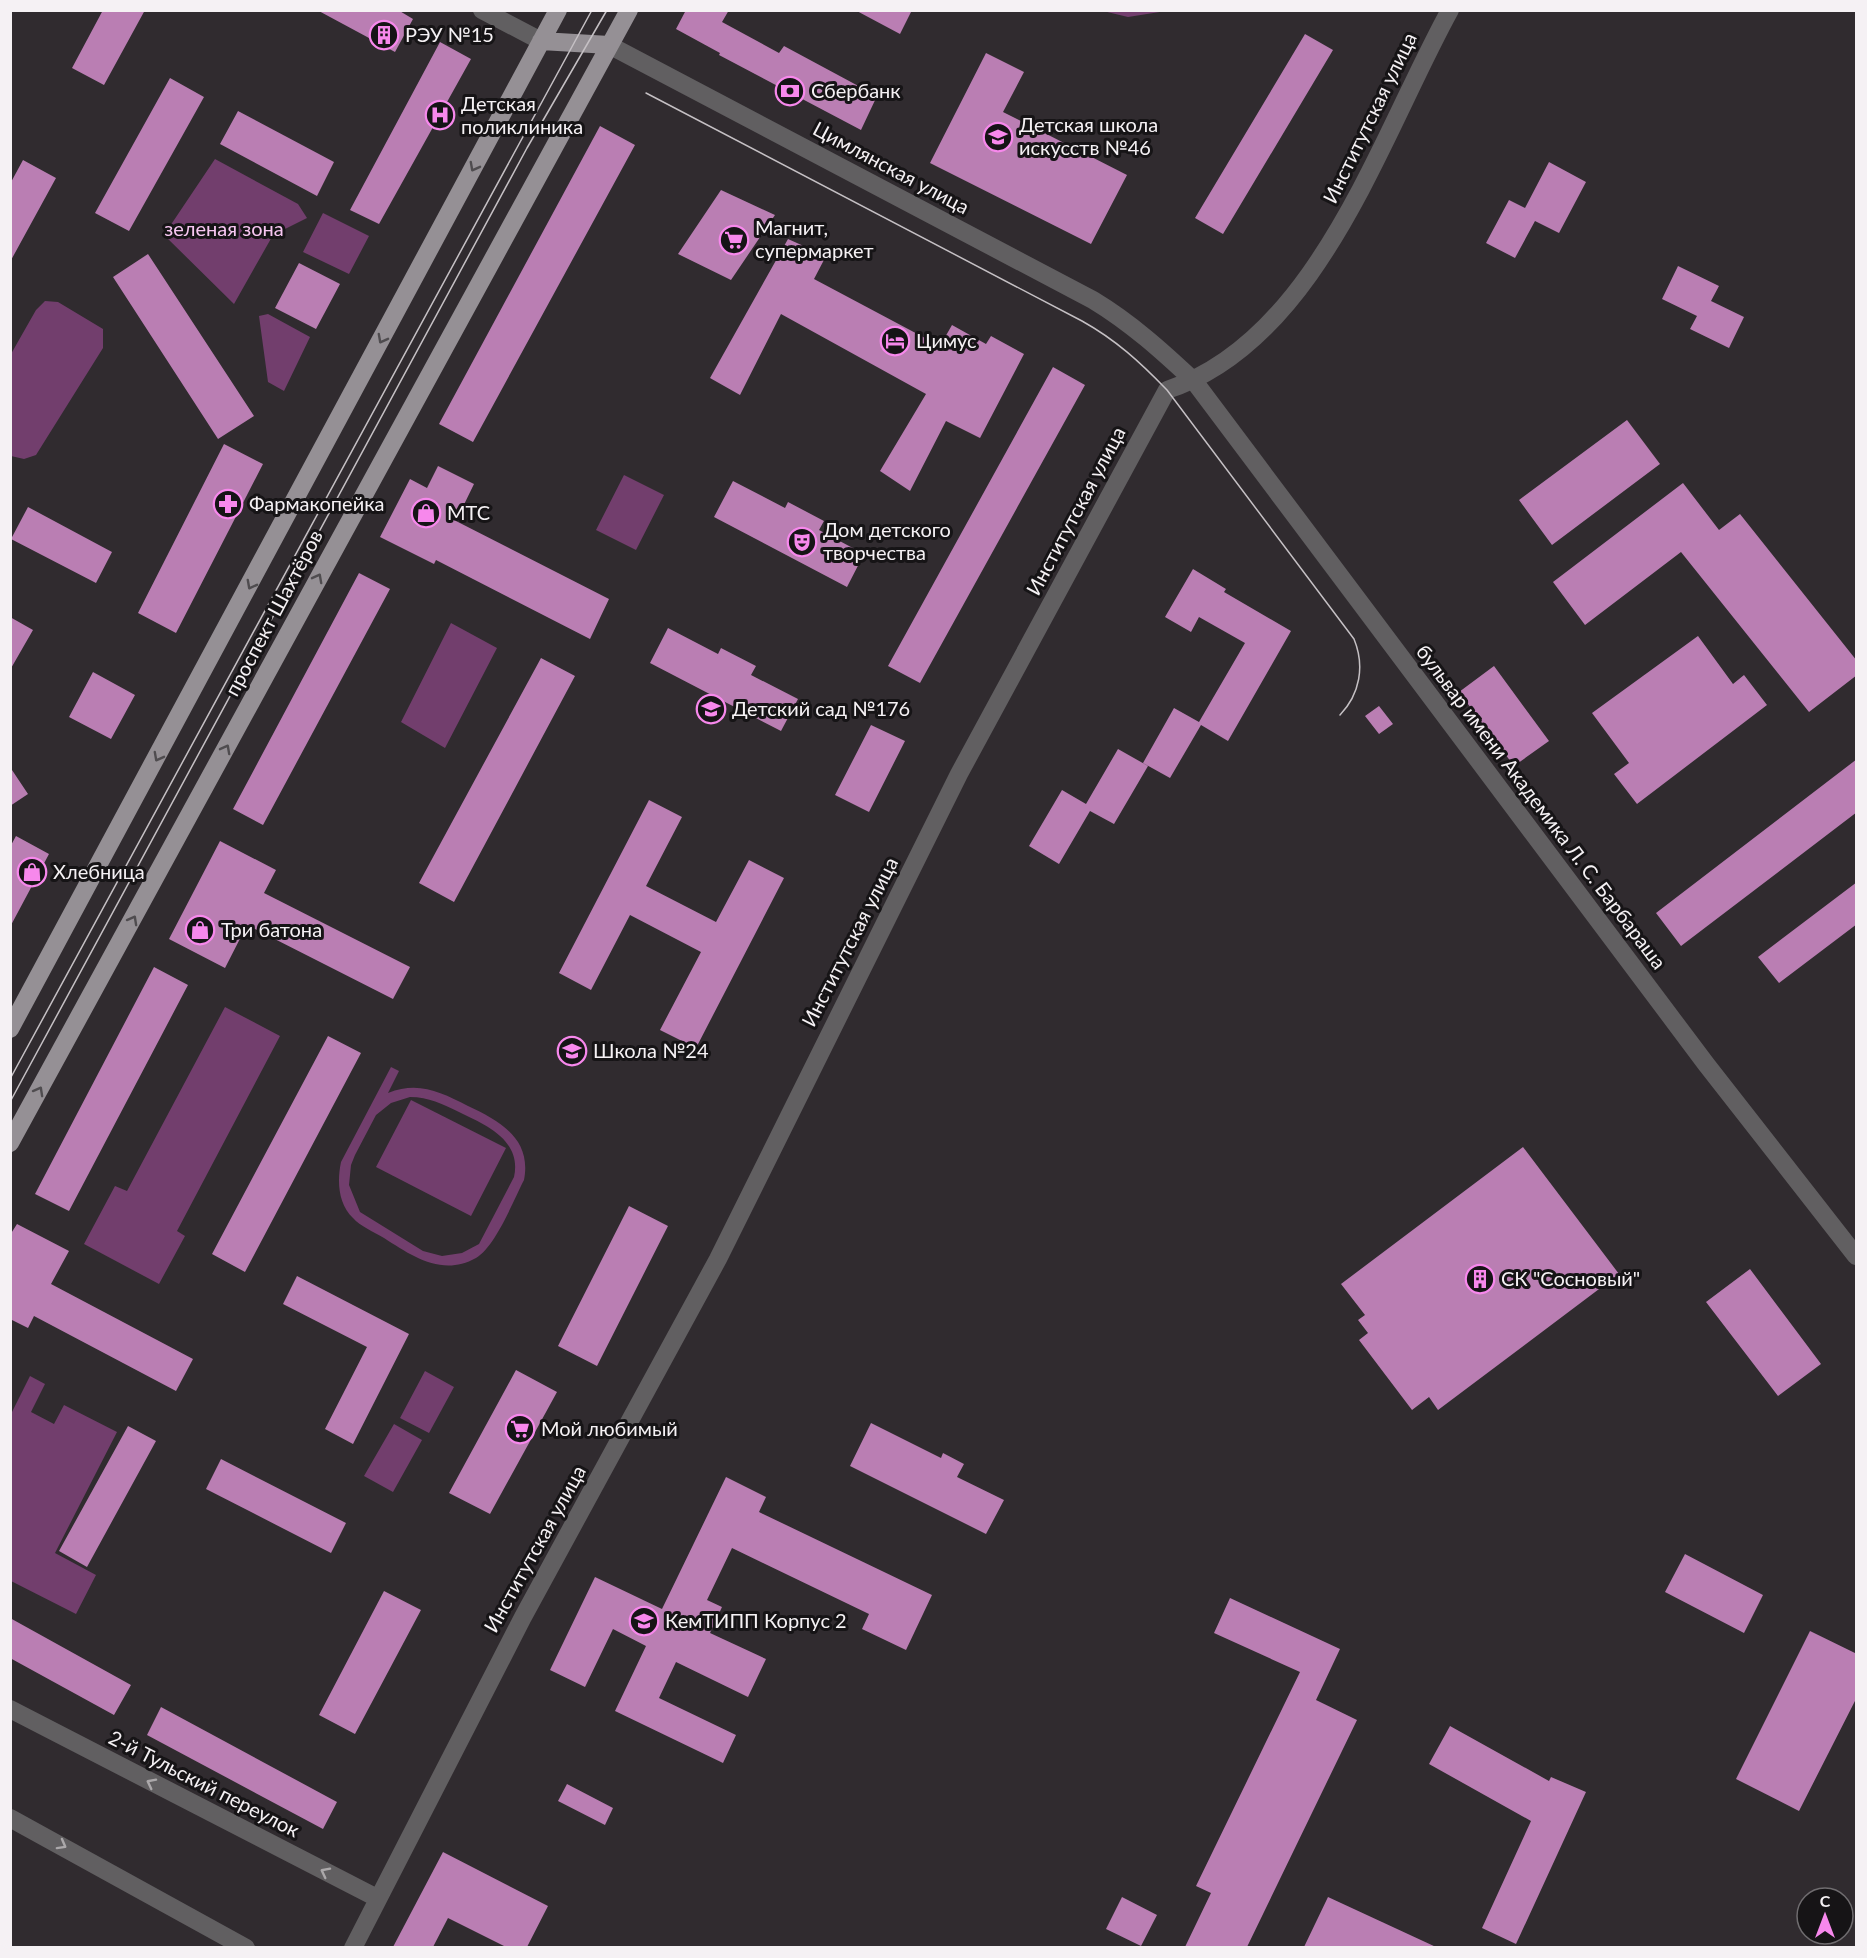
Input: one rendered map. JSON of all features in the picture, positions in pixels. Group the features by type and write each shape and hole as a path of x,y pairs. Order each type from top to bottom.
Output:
{"main road":[{"name":"проспект Шахтёров","path":"10,1029 558,10"},
{"name":"проспект Шахтёров","path":"10,1143 629,10"},
{"name":"Цимлянская улица","path":"541,41 609,45"}],"street":[{"name":"Цимлянская улица","path":"482,10 541,41"},
{"name":"Институтская улица","path":"353,1947 523,1617 718,1259 959,774 1167,390 1194,381 1252,339 1290,301 1351,212 1450,10"},
{"name":"Цимлянская улица","path":"609,45 1093,300 1148,337 1194,381"},
{"name":"бульвар имени Академика Л. С. Барбараша","path":"1194,381 1706,1065 1857,1256"},
{"name":"2-й Тульский переулок","path":"10,1709 377,1898"},
{"path":"10,1818 246,1947"}],"green space":[{"path":"1103,11 1166,11 1128,17"},
{"name":"зеленая зона","path":"215,159 298,204 307,218 273,235 234,304 164,235"},
{"path":"323,213 369,236 349,274 303,252"},
{"path":"45,301 58,302 103,329 103,348 36,455 24,459 11,456 11,354 36,310"},
{"path":"268,314 310,337 284,391 268,382 259,316"},
{"path":"624,475 664,495 636,550 596,530"},
{"path":"451,623 497,648 445,748 401,722"},
{"path":"225,1007 280,1036 177,1231 185,1236 159,1284 84,1244 115,1186 127,1191"},
{"path":"391,1067 399,1071 388,1093 420,1088 448,1096 480,1112 511,1133 523,1153 525,1166 524,1180 490,1244 476,1258 463,1263 439,1265 416,1257 356,1221 344,1206 340,1192 341,1162","holes":["417,1097 441,1104 480,1122 500,1136 513,1153 514,1177 479,1244 462,1253 442,1256 423,1251 360,1212 349,1185 351,1165 376,1115 391,1103"]},
{"path":"411,1100 506,1148 471,1216 376,1167"},
{"path":"425,1371 454,1387 429,1433 400,1418"},
{"path":"30,1376 45,1384 31,1412 54,1424 64,1405 117,1432 55,1553 96,1575 76,1614 11,1581 11,1414"},
{"path":"394,1424 422,1440 393,1492 364,1476"}],"building":[{"path":"103,10 145,10 104,85 72,68"},
{"name":"РЭУ №15","path":"317,10 398,10 413,19 395,52"},
{"path":"686,10 729,10 722,22 779,53 784,46 877,96 861,130 719,55 720,53 676,29"},
{"path":"855,10 912,10 900,34"},
{"path":"1305,34 1333,50 1223,234 1195,218"},
{"path":"440,42 471,59 379,224 350,210"},
{"name":"Детская школа искусств №46","path":"986,53 1024,72 1003,112 1127,175 1091,244 930,163"},
{"path":"170,78 204,97 129,231 95,213"},
{"path":"238,111 334,162 317,196 220,144"},
{"path":"600,126 635,145 473,442 439,424"},
{"path":"23,160 56,178 10,262 10,184"},
{"path":"1549,162 1586,182 1559,233 1535,221 1515,258 1486,243 1509,200 1525,208"},
{"path":"721,190 775,215 731,280 678,254"},
{"path":"788,239 826,256 814,279 940,346 952,325 986,344 991,336 1024,354 980,438 946,421 910,491 880,471 926,394 781,314 740,395 710,378"},
{"path":"148,254 254,416 218,439 113,277"},
{"path":"299,263 340,284 316,329 275,308"},
{"path":"1678,266 1719,286 1711,301 1744,317 1729,348 1690,329 1697,316 1662,299"},
{"path":"1053,367 1085,385 920,683 888,666"},
{"path":"1627,420 1660,464 1552,545 1519,500"},
{"path":"224,444 263,464 176,633 138,613"},
{"path":"438,466 474,484 456,521 609,599 590,639 436,560 434,564 380,537 410,479 427,488"},
{"name":"Дом детского творчества","path":"733,481 785,508 788,502 824,521 819,530 864,554 847,587 714,517"},
{"path":"1683,483 1719,530 1740,514 1857,661 1857,675 1809,712 1681,552 1585,625 1553,582"},
{"path":"28,507 112,552 96,583 11,539"},
{"path":"1193,569 1226,589 1224,592 1291,631 1228,741 1201,725 1170,778 1143,763 1174,708 1199,722 1245,643 1199,617 1191,632 1165,617"},
{"path":"359,573 390,589 263,825 233,809"},
{"path":"10,617 33,630 10,670"},
{"path":"668,628 718,654 721,648 756,666 751,675 798,699 781,731 650,663"},
{"path":"1698,636 1733,684 1744,675 1767,705 1637,804 1614,774 1629,763 1592,713"},
{"path":"541,658 575,676 454,902 419,883"},
{"path":"1494,666 1549,741 1514,766 1459,692"},
{"path":"93,672 135,695 111,739 69,717"},
{"path":"1379,706 1393,724 1379,734 1365,716"},
{"path":"871,725 905,741 869,812 835,795"},
{"path":"1118,749 1148,766 1114,824 1090,811 1059,864 1029,846 1062,790 1086,804"},
{"path":"1857,759 1857,812 1681,946 1656,913"},
{"path":"10,767 28,794 10,806"},
{"path":"649,800 682,817 646,886 716,922 749,860 784,878 696,1048 660,1030 701,952 630,915 591,990 559,973"},
{"path":"16,836 49,854 10,927 10,847"},
{"path":"220,841 276,870 264,893 410,967 393,999 247,925 225,968 169,939"},
{"path":"1857,882 1857,924 1779,983 1758,957"},
{"path":"154,967 188,985 69,1211 35,1194"},
{"path":"328,1036 361,1053 245,1272 212,1254"},
{"name":"СК \"Сосновый\"","path":"1523,1147 1619,1274 1438,1410 1429,1397 1412,1410 1359,1340 1368,1333 1358,1320 1365,1315 1341,1284"},
{"path":"629,1206 668,1226 597,1366 558,1346"},
{"path":"17,1224 69,1251 51,1284 193,1359 176,1391 34,1316 28,1328 10,1319 10,1235"},
{"path":"1750,1269 1821,1364 1778,1396 1706,1302"},
{"path":"297,1276 409,1334 353,1444 325,1429 367,1347 283,1304"},
{"path":"516,1370 557,1392 490,1514 449,1493"},
{"path":"871,1423 941,1458 943,1453 964,1464 957,1477 1004,1500 986,1534 850,1466"},
{"path":"128,1426 156,1441 87,1567 59,1551"},
{"path":"221,1459 346,1523 331,1553 206,1489"},
{"name":"КемТИПП Корпус 2","path":"726,1477 766,1497 759,1512 932,1595 906,1650 862,1629 869,1614 732,1548 707,1600 722,1607 710,1633 766,1659 748,1697 676,1662 659,1698 736,1735 723,1763 615,1711 646,1646 613,1629 585,1687 550,1670 595,1577 662,1609"},
{"path":"1685,1554 1763,1595 1744,1633 1665,1592"},
{"path":"384,1591 421,1610 355,1734 319,1715"},
{"path":"1230,1598 1340,1649 1316,1700 1357,1720 1247,1947 1185,1947 1211,1893 1196,1886 1300,1672 1214,1633"},
{"path":"10,1618 131,1685 114,1715 10,1658"},
{"path":"1810,1631 1857,1654 1857,1697 1799,1811 1736,1779"},
{"path":"161,1707 337,1802 323,1829 147,1735"},
{"path":"1450,1726 1549,1781 1551,1777 1586,1792 1516,1944 1482,1928 1531,1821 1429,1764"},
{"path":"567,1784 613,1808 605,1825 558,1801"},
{"path":"443,1852 548,1906 527,1947 506,1947 448,1918 433,1947 393,1947"},
{"path":"1122,1897 1157,1915 1141,1946 1106,1929"},
{"path":"1328,1897 1436,1947 1304,1947"}],"tram line":[{"path":"10,1079 592,10"},
{"path":"10,1102 527,148 607,10"},
{"path":"646,93 1082,321 1106,336 1137,361 1167,390 1354,639 1359,659 1359,679 1352,698 1340,715"}],"place":[{"name":"РЭУ №15","path":"384,35"},
{"name":"Сбербанк","path":"790,91"},
{"name":"Детская поликлиника","path":"440,115"},
{"name":"Детская школа искусств №46","path":"998,137"},
{"name":"Магнит, супермаркет","path":"734,240"},
{"name":"Цимус","path":"895,341"},
{"name":"Фармакопейка","path":"228,504"},
{"name":"МТС","path":"426,513"},
{"name":"Дом детского творчества","path":"802,542"},
{"name":"Детский сад №176","path":"711,709"},
{"name":"Хлебница","path":"32,872"},
{"name":"Три батона","path":"200,930"},
{"name":"Школа №24","path":"572,1051"},
{"name":"СК \"Сосновый\"","path":"1480,1279"},
{"name":"Мой любимый","path":"520,1429"},
{"name":"КемТИПП Корпус 2","path":"644,1621"}]}
